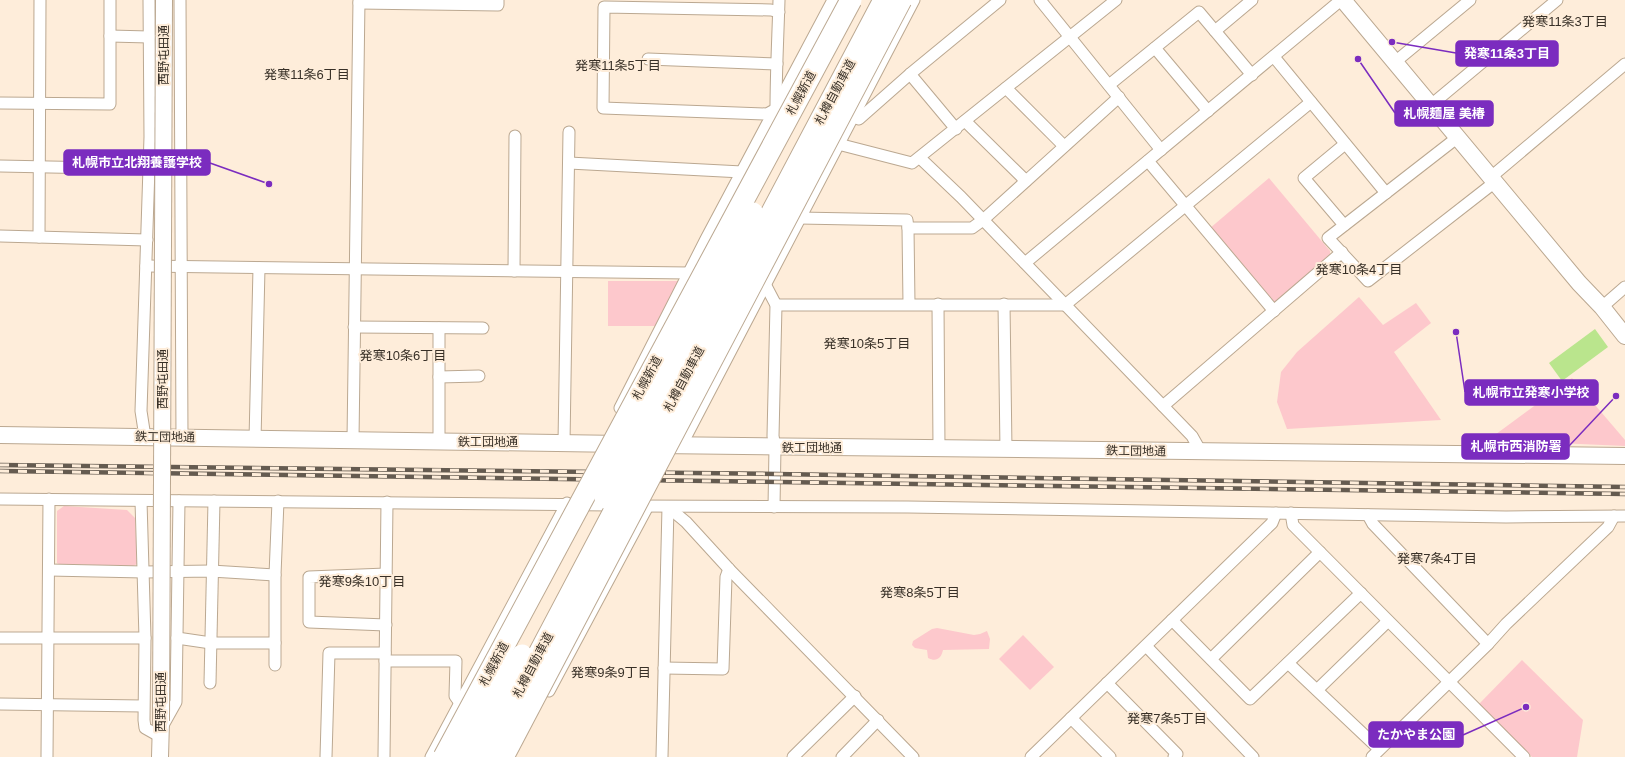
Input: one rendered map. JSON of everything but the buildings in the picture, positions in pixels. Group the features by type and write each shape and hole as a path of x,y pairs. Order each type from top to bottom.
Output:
{"highway":[{"name":"札幌新道","path":"444,757 851,0"},
{"name":"札樽自動車道","path":"465,757 513,672 580,546 864,0"},
{"name":"札樽自動車道","path":"482,757 525,680 884,0"},
{"path":"503,757 901,0"}],"street":[{"path":"39,237 40,0"},
{"path":"0,104 110,104 110,0"},
{"path":"145,437 141,411 149,169 149,0"},
{"name":"西野屯田通","path":"160,757 164,0"},
{"path":"180,0 182,437"},
{"path":"353,440 354,269 359,2 498,5 498,0"},
{"path":"776,109 779,0"},
{"path":"602,444 689,273 833,0"},
{"path":"681,446 764,284 914,0"},
{"path":"853,117 859,119 910,74 1000,0"},
{"path":"1040,0 1161,150"},
{"path":"838,144 912,163 1116,0"},
{"path":"1215,31 1252,0"},
{"path":"1395,62 1470,0"},
{"path":"1430,105 1557,0"},
{"path":"1025,263 1208,111 1345,1 1430,105 1625,336"},
{"path":"776,109 767,114 603,108 604,7 771,10 779,12"},
{"path":"1109,85 1199,12 1252,75"},
{"path":"110,36 149,37"},
{"path":"1155,48 1208,111"},
{"path":"1274,57 1386,193"},
{"path":"648,59 777,69 792,77"},
{"path":"1458,138 1328,238 1368,281 1493,180 1625,64"},
{"path":"910,74 961,125 1026,181"},
{"path":"1006,88 1064,146"},
{"path":"908,228 972,228 983,220 1118,97"},
{"path":"776,305 1065,304 1311,102"},
{"path":"564,443 568,272 569,132"},
{"path":"514,271 515,136"},
{"path":"1344,225 1304,178 1345,144"},
{"path":"920,158 983,220 1192,436 1201,452"},
{"path":"1148,162 1274,311"},
{"path":"569,163 742,172"},
{"path":"0,166 149,169"},
{"path":"799,218 907,220 908,304"},
{"path":"0,236 146,240"},
{"path":"1163,406 1342,252"},
{"path":"146,266 689,273"},
{"path":"255,440 259,268"},
{"path":"764,284 776,305 773,436 775,447 774,507"},
{"path":"1602,308 1625,287"},
{"path":"938,304 939,449"},
{"path":"1004,304 1006,450"},
{"path":"354,327 483,328"},
{"path":"439,328 439,442"},
{"path":"439,377 479,376"},
{"name":"鉄工団地通","path":"0,435 681,446 1625,456"},
{"path":"0,498 141,501 567,503 668,507 839,506 1506,517 1620,516"},
{"path":"47,757 49,499"},
{"path":"141,501 145,638 143,706 145,728 161,729 176,702 179,501"},
{"path":"210,683 211,571 214,501"},
{"path":"275,665 275,575 278,501"},
{"path":"384,757 387,502"},
{"path":"431,757 567,503"},
{"path":"514,757 648,506"},
{"path":"668,507 686,522 729,569 855,696 913,757"},
{"path":"662,757 668,507"},
{"path":"1031,757 1272,523 1276,513"},
{"path":"1291,513 1293,525 1524,757"},
{"path":"1368,515 1373,524 1488,644"},
{"path":"1288,662 1317,690 1376,753 1450,682 1506,624 1620,516"},
{"path":"1211,659 1320,552"},
{"path":"664,668 723,669 726,577 729,569"},
{"path":"49,570 144,572 211,571 275,575"},
{"path":"386,574 309,577 309,622 386,625"},
{"path":"1172,620 1250,699 1361,593"},
{"path":"1317,690 1388,620"},
{"path":"0,638 145,638"},
{"path":"177,638 211,643 275,643"},
{"path":"1146,646 1254,757"},
{"path":"326,757 329,653 456,661 455,696 460,703"},
{"path":"1108,683 1177,754 1174,757"},
{"path":"793,757 855,696"},
{"path":"0,704 143,706"},
{"path":"1072,718 1110,757"},
{"path":"842,757 878,720"}],"shaded area":[{"path":"1269,178 1330,251 1330,255 1274,303 1209,229"},
{"path":"608,281 680,281 657,326 608,326"},
{"path":"1359,297 1383,325 1416,303 1431,323 1394,352 1441,420 1287,429 1277,402 1281,372 1297,352"},
{"path":"1595,329 1608,347 1562,381 1549,363"},
{"path":"1572,378 1625,440 1625,446 1488,440"},
{"path":"64,506 127,510 135,518 137,564 133,566 57,563 57,511"},
{"path":"937,628 974,635 987,631 990,639 989,649 943,650 938,659 933,660 928,658 927,650 915,648 912,645 913,641 932,629"},
{"path":"1023,635 1054,667 1030,690 999,659"},
{"path":"1522,660 1583,720 1577,757 1532,757 1479,704"}],"railway":[{"path":"0,465 775,474 1625,487"},
{"path":"0,471 1625,494"}],"place":[{"name":"発寒11条3丁目","path":"1392,42"},
{"name":"札幌麺屋 美椿","path":"1358,59"},
{"name":"札幌市立北翔養護学校","path":"269,184"},
{"name":"札幌市立発寒小学校","path":"1456,332"},
{"name":"札幌市西消防署","path":"1616,396"},
{"name":"たかやま公園","path":"1526,707"}],"district":[{"name":"発寒11条3丁目","path":"1565,21"},
{"name":"発寒11条5丁目","path":"618,65"},
{"name":"発寒11条6丁目","path":"307,74"},
{"name":"発寒10条4丁目","path":"1359,269"},
{"name":"発寒10条5丁目","path":"867,343"},
{"name":"発寒10条6丁目","path":"403,355"},
{"name":"発寒7条4丁目","path":"1437,558"},
{"name":"発寒9条10丁目","path":"362,581"},
{"name":"発寒8条5丁目","path":"920,592"},
{"name":"発寒9条9丁目","path":"611,672"},
{"name":"発寒7条5丁目","path":"1167,718"}]}
